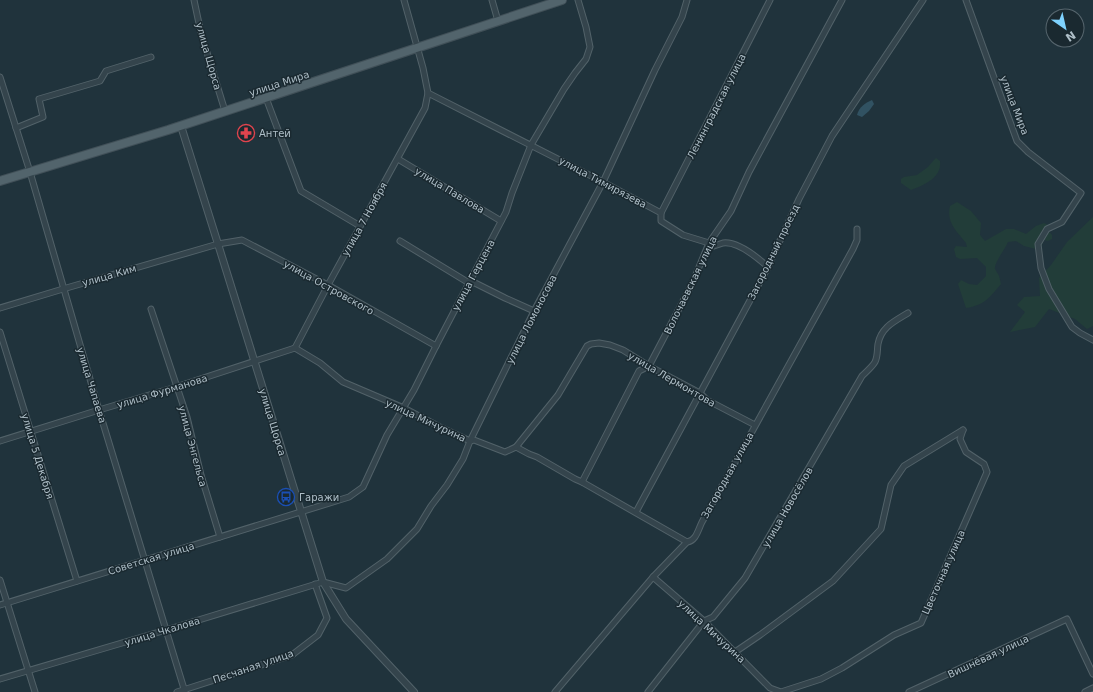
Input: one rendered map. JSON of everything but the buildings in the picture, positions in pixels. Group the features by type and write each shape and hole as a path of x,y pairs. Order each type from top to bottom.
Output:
{"main road":[{"name":"улица Мира","path":"0,181 181,126 562,0"}],"street":[{"name":"улица Щорса","path":"194,0 201,32 225,111"},
{"name":"улица 7 Ноября","path":"295,348 425,108 428,93 423,68 404,0"},
{"path":"492,0 498,21"},
{"name":"улица Герцена","path":"302,512 349,497 363,487 387,435 414,390 502,221 512,192 532,145 564,89 586,59 590,46 578,0"},
{"name":"улица Ломоносова","path":"323,582 346,588 392,554 417,530 431,506 459,466 534,311 603,182 655,70 682,17 686,0"},
{"name":"Ленинградская улица","path":"661,213 770,0"},
{"name":"Волочаевская улица","path":"582,482 639,371 649,366 692,284 709,242 731,211 749,172 842,0"},
{"name":"Загородный проезд","path":"636,512 768,267 799,199 832,136 923,0"},
{"name":"улица Мира","path":"966,0 1017,141 1028,152 1081,193 1062,222 1047,229 1038,244 1041,268 1049,289 1072,327 1093,340"},
{"path":"16,128 43,117 39,100 100,81 106,71 151,57"},
{"name":"улица Чапаева","path":"0,77 2,89 30,172 99,410 185,691"},
{"name":"улица Тимирязева","path":"428,93 459,110 532,145 661,213 661,221 683,235 709,242 714,246 725,243 740,246 757,257 768,267"},
{"path":"266,98 302,190 360,226"},
{"name":"улица Щорса","path":"181,126 323,582 346,619 414,692"},
{"name":"улица Павлова","path":"398,159 502,221"},
{"name":"Загородная улица","path":"555,692 653,577 687,542 694,538 853,249 857,240 857,229"},
{"name":"улица Островского","path":"218,244 242,240 436,346"},
{"path":"400,241 469,283 475,283 534,311"},
{"name":"улица Ким","path":"0,308 218,244"},
{"name":"улица Энгельса","path":"151,309 187,417 201,475 220,537"},
{"name":"улица Новосёлов","path":"648,692 704,622 713,617 745,578 862,376 874,363 881,333 890,323 908,313"},
{"name":"улица 5 Декабря","path":"0,332 77,581"},
{"name":"улица Лермонтова","path":"516,447 558,395 588,346 599,343 623,350 649,366 700,393 707,400 755,425"},
{"path":"254,361 295,348"},
{"name":"улица Мичурина","path":"295,348 320,363 343,382 404,408 470,441 474,440 505,452 516,447"},
{"name":"улица Фурманова","path":"0,441 176,387 254,361"},
{"name":"Цветочная улица","path":"735,652 833,581 881,529 891,485 904,466 963,430 960,439 966,452 984,464 987,472 920,623 894,635 837,671 821,679 781,692"},
{"path":"516,447 537,457 687,542"},
{"name":"Советская улица","path":"0,605 302,512"},
{"name":"улица Мичурина","path":"653,577 704,622 735,652 769,690 781,692"},
{"path":"0,580 35,692"},
{"name":"улица Чкалова","path":"0,679 323,582"},
{"name":"Песчаная улица","path":"177,692 185,691 292,655 318,635 327,618 316,584"},
{"name":"Вишнёвая улица","path":"909,692 1067,619 1093,674"},
{"path":"1085,692 1093,688"}],"green space":[{"path":"936,158 940,161 940,167 938,172 931,180 911,190 901,183 901,179 904,177 917,175 928,167"},
{"path":"957,202 971,211 981,223 980,235 985,241 1006,229 1014,229 1026,234 1036,226 1044,223 1048,225 1047,229 1052,235 1052,239 1048,241 1044,240 1039,252 1036,249 1024,246 1016,241 1008,242 995,266 1001,284 990,297 982,303 966,308 958,284 961,280 969,284 977,285 986,276 986,267 977,258 960,259 956,257 954,249 956,246 967,247 966,243 951,222 949,212 950,206"},
{"path":"1093,217 1093,326 1087,329 1075,319 1049,309 1035,327 1010,332 1025,312 1017,305 1024,297 1040,296 1039,278 1051,265 1067,242"}],"water":[{"path":"872,100 874,104 869,111 862,117 857,115 859,110 867,102"}],"place":[{"name":"Антей","path":"246,133"},
{"name":"Гаражи","path":"286,497"}]}
